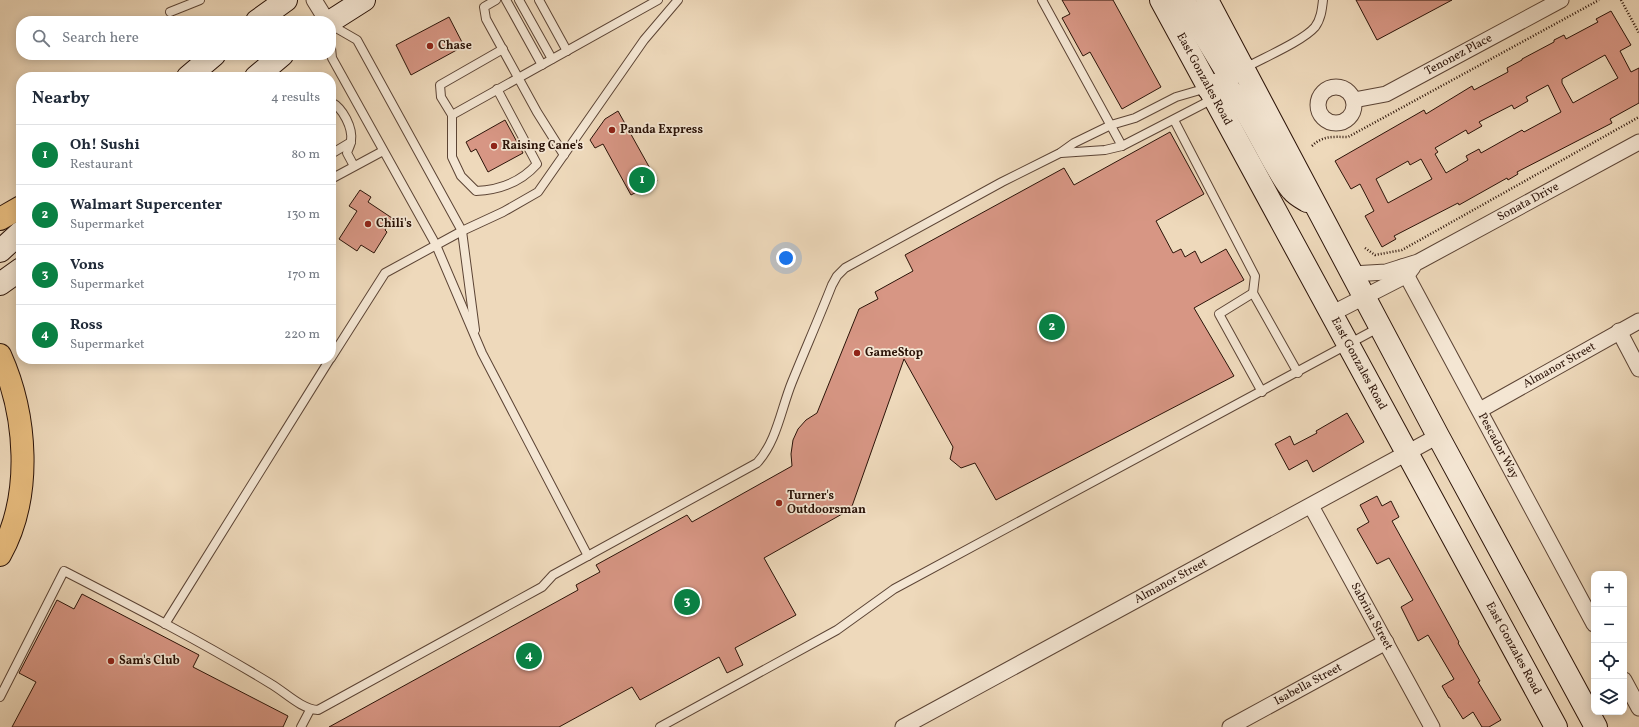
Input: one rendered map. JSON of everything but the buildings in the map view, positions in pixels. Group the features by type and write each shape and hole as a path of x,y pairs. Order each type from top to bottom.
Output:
{"highway":[{"path":"0,219 16,210"},
{"path":"0,355 6,367 19,424 22,488 15,518 0,555"}],"main road":[{"path":"264,16 286,0"},
{"path":"336,18 364,0"},
{"name":"East Gonzales Road","path":"1161,0 1556,727"},
{"path":"1183,0 1225,69 1233,73 1244,68"},
{"path":"1207,0 1438,436 1596,727"},
{"path":"194,72 208,60"},
{"path":"262,72 276,60"},
{"path":"1211,93 1217,84 1223,85 1230,91 1243,107 1271,158 1292,191 1318,210"},
{"path":"0,251 16,237"},
{"path":"0,284 16,272"}],"street":[{"path":"314,0 324,16"},
{"name":"Tenonez Place","path":"1354,100 1386,94 1561,0"},
{"name":"Sonata Drive","path":"1332,314 1365,297 1418,262 1639,142"},
{"name":"Sonata Drive","path":"1352,274 1404,271"},
{"name":"Pescador Way","path":"1404,271 1591,618"},
{"name":"Almanor Street","path":"1480,410 1639,321"},
{"path":"1619,332 1639,370"},
{"name":"Almanor Street","path":"903,727 1438,436"},
{"name":"Sabrina Street","path":"1311,506 1432,727"},
{"name":"Isabella Street","path":"1230,727 1386,642"},
{"path":"1627,686 1639,708"}],"lane":[{"path":"170,12 200,0"},
{"path":"496,0 484,7 486,19 537,112 564,155"},
{"path":"506,0 542,65"},
{"path":"519,0 552,60"},
{"path":"539,0 567,51"},
{"path":"452,115 658,0"},
{"path":"336,350 385,274 462,231 503,212 538,192 644,40 678,0"},
{"path":"1042,0 1122,146"},
{"path":"1244,68 1302,37 1315,27 1321,16 1323,0"},
{"path":"336,28 356,40 462,231 475,335"},
{"path":"497,89 537,164 528,174 493,190 476,191 461,176 452,157 452,115 441,97 440,85 503,50"},
{"path":"333,60 436,245 482,353 588,556"},
{"path":"0,697 64,571 202,643 266,681 310,710 318,710 542,587 553,575 757,463 764,455 774,434 792,382 832,285 845,268 1002,182 1060,153 1074,143 1111,125 1135,118 1176,97 1211,93"},
{"path":"1060,153 1105,150 1122,146 1174,120 1211,93"},
{"path":"336,106 341,111 351,131 352,142 347,153 354,166"},
{"path":"1174,120 1255,276 1253,293 1298,373"},
{"path":"336,151 352,142"},
{"path":"336,176 383,151"},
{"path":"1253,293 1219,314 1262,392"},
{"path":"660,727 836,630 894,589 1298,373 1380,327"},
{"path":"165,624 327,364"},
{"path":"301,727 310,710"}],"path":[{"path":"1312,146 1318,139 1327,137 1348,137 1598,0"},
{"path":"1621,0 1639,32"},
{"path":"1365,248 1374,255 1402,250 1639,117"}],"place":[{"name":"Chase","path":"430,46"},
{"name":"Panda Express","path":"612,130"},
{"name":"Raising Cane's","path":"494,146"},
{"name":"Oh! Sushi","path":"642,180"},
{"name":"Chili's","path":"368,224"},
{"name":"Walmart Supercenter","path":"1052,327"},
{"name":"GameStop","path":"857,353"},
{"name":"Turner's Outdoorsman","path":"779,503"},
{"name":"Vons","path":"687,602"},
{"name":"Ross","path":"529,656"},
{"name":"Sam's Club","path":"111,661"}]}
